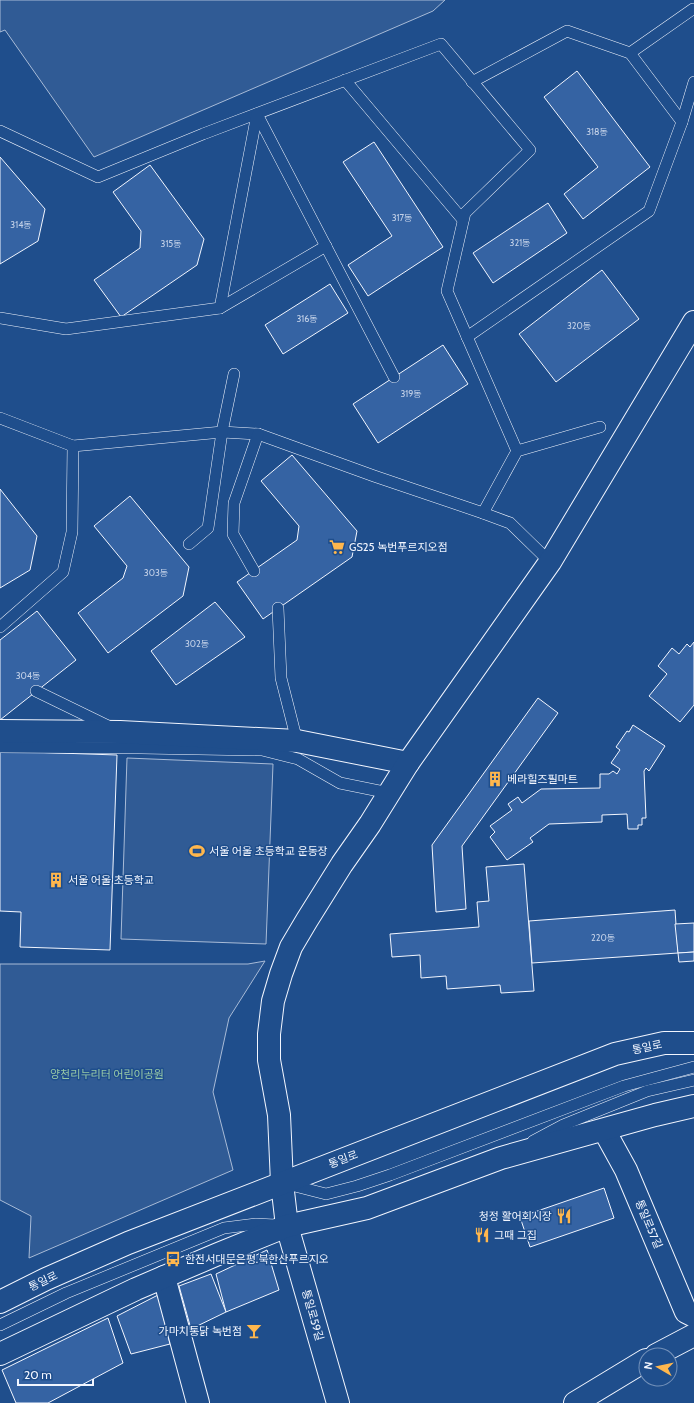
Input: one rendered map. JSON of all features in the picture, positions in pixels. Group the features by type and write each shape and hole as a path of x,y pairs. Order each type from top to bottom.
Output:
{"street":[{"name":"통일로59길","path":"338,1403 287,1226 282,1183 279,1115 269,1060 269,1034 273,1001 281,974 291,948 338,870 408,763 550,562 694,322"},
{"path":"0,731 120,732 297,740 408,763"},
{"name":"통일로","path":"0,1302 46,1279 128,1243 615,1054 664,1043 694,1043"},
{"path":"0,1354 136,1289 287,1226 367,1208 501,1158 655,1115 694,1106"},
{"name":"통일로57길","path":"604,1130 626,1170 686,1312 694,1316"},
{"path":"164,1277 198,1403"},
{"path":"670,1347 694,1334"},
{"path":"575,1403 638,1365"}],"lane":[{"path":"630,54 692,7"},
{"path":"472,82 567,31 630,54 682,122"},
{"path":"0,130 98,177 257,114 441,44 530,150 465,213 447,291 517,451"},
{"path":"346,80 463,220"},
{"path":"467,337 649,211 682,122 694,82"},
{"path":"257,114 394,377"},
{"path":"220,308 257,114"},
{"path":"0,318 66,329 220,308 326,246"},
{"path":"189,544 208,528 222,432 234,374"},
{"path":"0,418 74,446 222,432 258,434 510,523 550,562"},
{"path":"483,513 517,451 600,427"},
{"path":"254,571 233,534 234,503 258,434"},
{"path":"0,627 63,572 72,532 74,446"},
{"path":"278,608 281,678 297,740"},
{"path":"36,692 120,732"},
{"path":"0,747 262,750 298,759 340,783 389,793"},
{"path":"282,1183 326,1194 357,1186 624,1086 694,1067"},
{"path":"501,1158 563,1125 647,1090 694,1080"},
{"path":"0,1326 66,1293 224,1228 256,1224 287,1226"}],"shaded area":[{"path":"0,0 445,0 433,11 94,157 5,30 0,32"},
{"name":"서울 어울 초등학교 운동장","path":"127,758 273,764 266,944 121,939"},
{"name":"양천리누리터 어린이공원","path":"265,961 229,1018 213,1092 233,1170 29,1258 31,1216 0,1200 0,964 248,964"}],"building":[{"path":"577,71 650,167 583,219 564,194 598,167 544,97"},
{"path":"374,142 443,247 368,296 348,265 392,236 343,162"},
{"path":"0,157 45,209 38,241 0,264"},
{"path":"150,165 204,239 197,265 121,317 94,280 140,248 141,231 113,192"},
{"path":"548,203 567,233 493,283 473,253"},
{"path":"602,270 639,319 556,382 519,334"},
{"path":"330,284 348,313 283,354 265,325"},
{"path":"443,345 468,384 378,443 353,404"},
{"path":"292,455 357,531 352,557 263,619 237,582 297,540 299,526 261,481"},
{"path":"0,489 37,536 30,570 0,588"},
{"path":"130,496 189,567 183,596 108,653 78,613 123,578 127,566 94,526"},
{"path":"215,602 245,637 176,685 151,651"},
{"path":"37,611 76,660 0,720 0,640"},
{"path":"694,642 694,705 680,722 649,696 667,674 658,666 672,648 679,654 687,644 690,647"},
{"name":"베라힐즈필마트","path":"538,698 558,713 462,846 466,909 436,912 432,845"},
{"path":"633,725 665,746 649,771 646,768 644,771 646,818 642,818 642,825 638,825 638,829 628,829 627,814 602,815 602,822 549,824 530,838 533,842 507,860 490,837 495,832 490,826 512,810 508,804 518,797 522,803 541,789 600,788 600,774 609,774 613,771 617,774 620,769 611,763 620,750 616,747"},
{"name":"서울 어울 초등학교","path":"0,751 117,755 110,950 20,947 21,912 0,911"},
{"path":"524,864 534,991 501,993 500,985 447,989 446,976 421,978 420,955 392,957 390,934 479,927 477,902 489,901 486,867"},
{"path":"675,910 678,953 532,963 529,921"},
{"path":"694,923 694,952 678,953 675,924"},
{"path":"694,952 694,961 679,962 678,953"},
{"path":"604,1188 614,1218 530,1247 520,1217"},
{"path":"267,1250 279,1290 226,1312 216,1274"},
{"path":"211,1274 226,1312 191,1329 179,1286"},
{"path":"158,1295 170,1344 131,1354 117,1316"},
{"path":"108,1318 123,1363 48,1403 16,1403 2,1370"}],"place":[{"name":"GS25 녹번푸르지오점","path":"337,547"},
{"name":"베라힐즈필마트","path":"495,779"},
{"name":"서울 어울 초등학교 운동장","path":"197,851"},
{"name":"서울 어울 초등학교","path":"56,880"},
{"name":"청정 활어회시장","path":"564,1216"},
{"name":"그때 그집","path":"482,1235"},
{"name":"한전서대문은평.북한산푸르지오","path":"173,1259"},
{"name":"가마치통닭 녹번점","path":"254,1331"}]}
